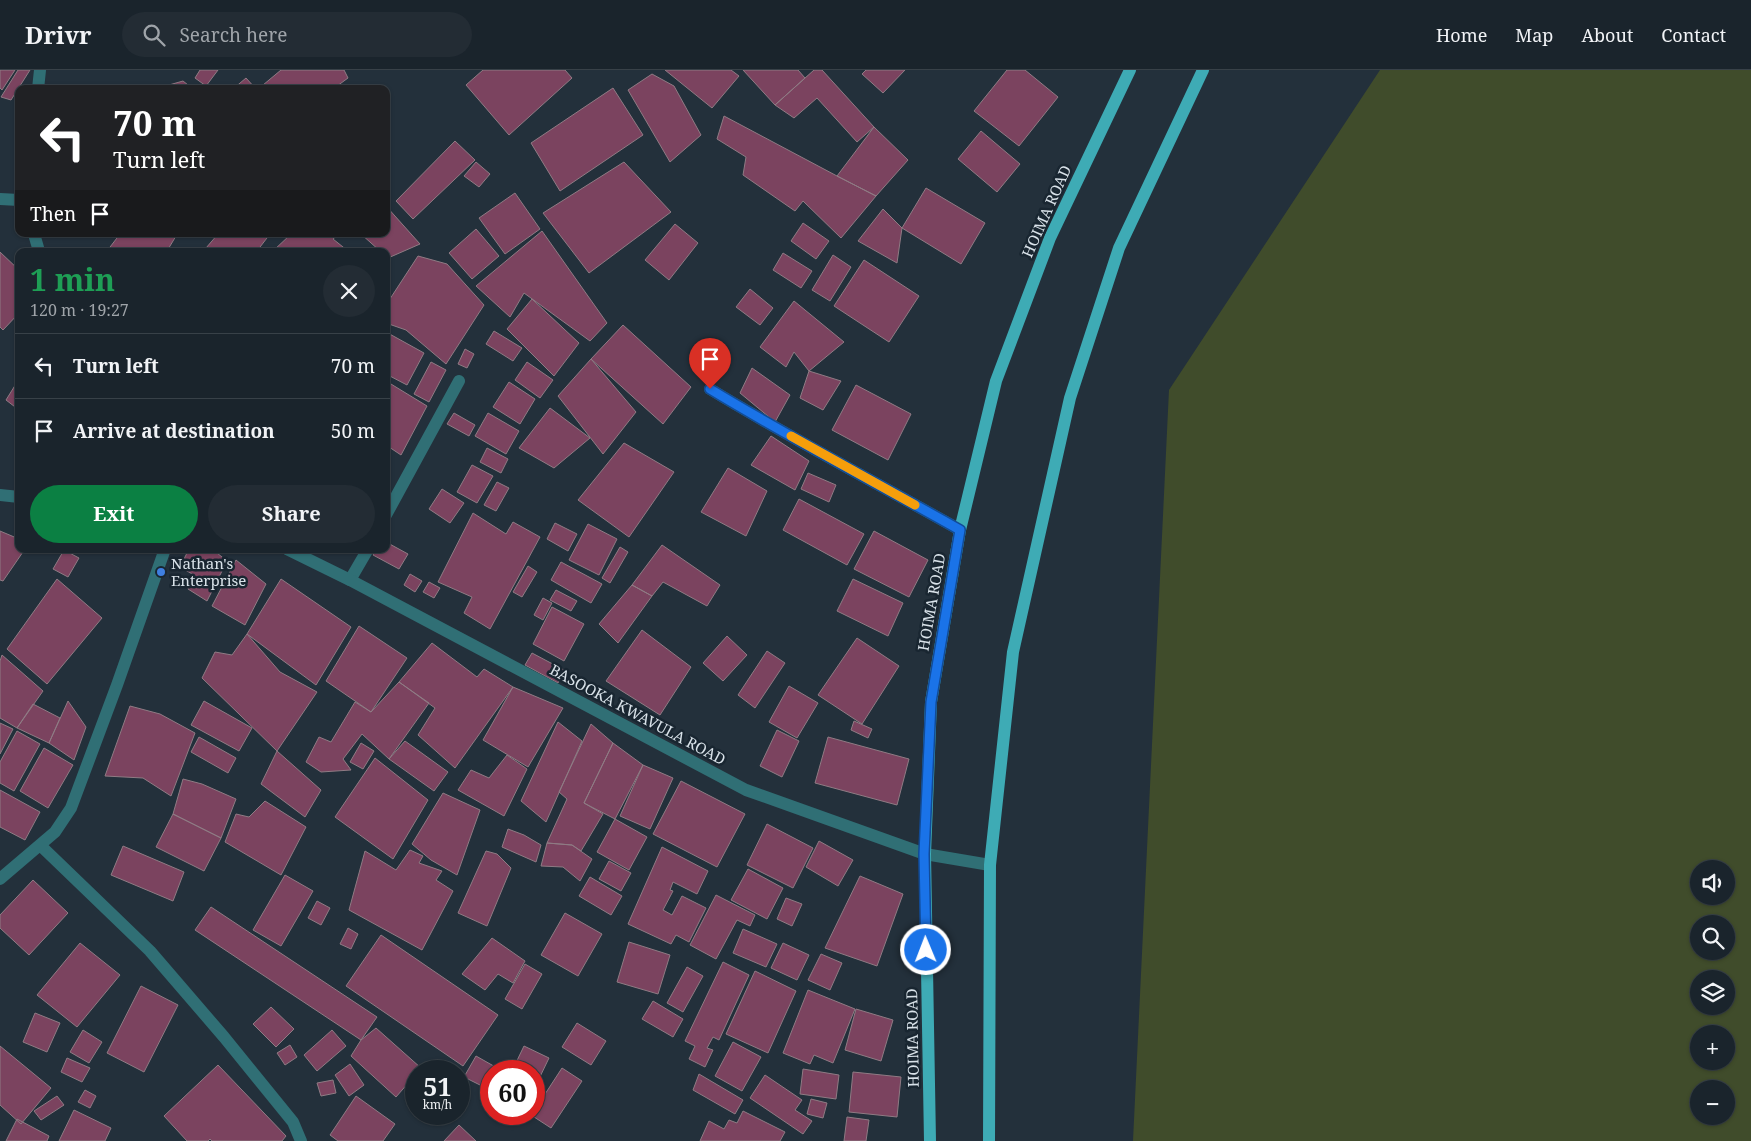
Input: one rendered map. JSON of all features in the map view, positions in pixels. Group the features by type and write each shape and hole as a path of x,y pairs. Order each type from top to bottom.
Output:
{"main road":[{"name":"HOIMA ROAD","path":"930,1141 924,854 931,702 960,530 1000,372 1050,238 1130,70"},
{"path":"989,1141 990,865 1013,652 1070,398 1119,248 1203,70"}],"street":[{"path":"38,85 40,70"},
{"path":"0,199 15,200"},
{"path":"390,507 460,381"},
{"path":"710,389 765,422 960,530"},
{"path":"0,494 15,496"},
{"path":"0,879 55,832 71,808 164,553"},
{"name":"BASOOKA KWAVULA ROAD","path":"295,553 350,580 746,790 924,854 990,865"},
{"path":"350,580 366,553"},
{"path":"40,845 150,951 224,1037 293,1122 301,1141"}],"green space":[{"path":"1380,70 1751,70 1751,1141 1133,1141 1169,390"}],"building":[{"path":"0,70 15,70 2,90 0,88"},
{"path":"18,70 30,70 20,85 15,85 15,94 11,100 1,97"},
{"path":"200,70 218,70 207,85 195,78"},
{"path":"281,70 344,70 348,78 338,85 263,85"},
{"path":"483,70 565,70 572,78 509,135 466,85"},
{"path":"665,70 731,70 739,76 712,108"},
{"path":"743,70 798,70 805,78 775,105"},
{"path":"814,70 822,70 874,127 857,142 817,98 794,118 775,105"},
{"path":"866,70 905,70 883,93 862,74"},
{"path":"1007,70 1025,70 1058,97 1019,146 974,111"},
{"path":"652,74 674,86 701,135 670,162 628,90"},
{"path":"246,78 252,85 238,85"},
{"path":"183,81 188,85 169,85"},
{"path":"613,88 643,135 560,191 531,143"},
{"path":"724,116 876,196 841,238 803,201 795,211 743,175 746,157 717,139"},
{"path":"874,127 908,160 876,196 837,176"},
{"path":"981,131 1020,164 997,192 958,159"},
{"path":"455,141 475,160 413,219 396,201"},
{"path":"476,162 490,174 479,187 464,176"},
{"path":"624,162 671,212 589,273 543,213"},
{"path":"926,188 985,223 961,264 902,228"},
{"path":"515,193 540,229 505,254 479,218"},
{"path":"883,209 902,228 897,263 858,241"},
{"path":"390,210 420,244 390,257 390,248 377,248 364,237 390,237"},
{"path":"803,223 829,241 816,259 791,241"},
{"path":"675,224 698,243 669,280 645,260"},
{"path":"476,229 499,256 472,279 449,253"},
{"path":"542,231 607,323 590,341 524,293 510,317 476,286"},
{"path":"118,237 175,237 169,248 109,248"},
{"path":"215,237 268,237 259,248 206,248"},
{"path":"288,237 335,237 333,239 344,248 276,248"},
{"path":"0,252 15,266 15,317 3,330 0,327"},
{"path":"783,253 812,271 801,288 773,270"},
{"path":"833,255 851,267 830,301 812,290"},
{"path":"418,256 447,264 484,305 446,364 406,330 390,324 390,299"},
{"path":"864,260 919,296 889,342 834,306"},
{"path":"750,289 773,308 760,325 736,307"},
{"path":"532,299 579,343 554,376 507,329"},
{"path":"794,301 844,342 809,371 794,352 786,367 760,347"},
{"path":"623,325 691,387 663,424 591,359"},
{"path":"494,331 522,348 513,361 486,344"},
{"path":"390,334 424,353 407,385 390,376"},
{"path":"465,349 474,354 467,368 458,364"},
{"path":"591,359 636,412 603,454 558,396"},
{"path":"431,362 446,370 429,402 414,394"},
{"path":"527,362 553,380 540,398 515,380"},
{"path":"752,368 790,395 775,422 740,393"},
{"path":"809,371 841,381 823,410 800,398"},
{"path":"509,382 535,399 520,424 493,407"},
{"path":"390,383 427,406 401,455 390,448"},
{"path":"15,385 15,407 6,400"},
{"path":"856,385 911,414 888,460 832,430"},
{"path":"550,408 590,438 554,468 519,448"},
{"path":"454,413 475,425 469,436 447,424"},
{"path":"488,413 519,431 506,454 475,436"},
{"path":"771,436 809,461 795,490 751,465"},
{"path":"624,443 674,472 629,537 578,500"},
{"path":"487,448 508,459 501,473 480,462"},
{"path":"472,465 493,476 477,503 457,492"},
{"path":"728,468 767,491 746,536 701,512"},
{"path":"808,473 836,485 829,502 801,489"},
{"path":"497,482 509,488 496,511 484,505"},
{"path":"442,489 464,503 450,523 429,509"},
{"path":"799,499 864,534 847,565 783,530"},
{"path":"473,513 506,534 513,522 540,537 490,629 464,613 472,597 438,582"},
{"path":"555,523 577,534 568,551 547,539"},
{"path":"588,524 617,539 599,575 569,560"},
{"path":"0,531 15,537 15,553 22,553 3,581 0,580"},
{"path":"874,531 928,560 909,597 854,569"},
{"path":"390,544 408,554 399,569 373,555 374,553 390,553"},
{"path":"662,545 720,585 707,606 663,582 652,596 632,585"},
{"path":"620,547 628,552 610,583 602,578"},
{"path":"62,553 70,553 79,558 68,577 53,569"},
{"path":"187,553 217,553 227,561 207,601 188,589 194,575 180,567"},
{"path":"236,560 266,584 245,625 212,606"},
{"path":"561,562 602,584 591,603 551,580"},
{"path":"528,566 537,572 522,597 513,592"},
{"path":"410,574 422,581 415,592 404,585"},
{"path":"57,579 102,618 47,684 7,649"},
{"path":"281,579 351,627 316,685 247,634"},
{"path":"853,579 903,603 888,636 837,611"},
{"path":"429,582 440,588 434,598 423,592"},
{"path":"632,585 652,596 618,643 599,624"},
{"path":"556,590 577,601 571,611 550,600"},
{"path":"543,598 552,603 543,620 534,615"},
{"path":"552,607 584,624 564,661 533,644"},
{"path":"359,626 407,658 371,712 326,681"},
{"path":"642,630 691,667 660,715 606,681"},
{"path":"247,634 280,672 317,692 277,751 202,678 215,652 232,655"},
{"path":"727,636 747,655 723,681 703,663"},
{"path":"857,638 899,666 862,724 818,695"},
{"path":"432,643 477,677 484,669 513,687 455,768 418,735 435,708 399,682"},
{"path":"767,651 785,663 755,708 738,695"},
{"path":"532,653 564,670 558,683 525,665"},
{"path":"2,655 43,691 17,728 0,718 0,661"},
{"path":"399,682 429,703 389,759 362,734 343,759 351,770 321,772 306,762 319,737 331,742 355,702 371,712"},
{"path":"789,686 818,703 797,738 769,722"},
{"path":"513,687 563,708 528,767 483,740"},
{"path":"68,701 86,727 74,760 49,743"},
{"path":"204,701 252,728 239,751 191,725"},
{"path":"33,704 60,718 49,743 17,728"},
{"path":"130,706 160,714 195,733 171,796 143,778 105,776"},
{"path":"854,721 872,729 868,738 851,730"},
{"path":"558,722 582,741 546,822 521,801"},
{"path":"0,723 13,729 0,754"},
{"path":"591,724 613,743 584,803 603,814 581,851 572,845 547,843 567,799 559,792"},
{"path":"777,730 799,741 782,777 760,766"},
{"path":"17,731 40,744 14,791 0,783 0,762"},
{"path":"199,737 236,758 228,773 191,752"},
{"path":"828,737 909,759 897,805 815,783"},
{"path":"405,741 448,772 434,791 389,759"},
{"path":"361,743 374,751 363,769 350,762"},
{"path":"613,743 643,765 615,819 584,803"},
{"path":"44,748 73,765 48,808 20,791"},
{"path":"277,751 321,790 305,817 261,784"},
{"path":"507,755 527,769 504,816 458,790 471,770 489,778"},
{"path":"375,758 428,800 393,859 335,817"},
{"path":"643,765 673,778 650,829 620,816"},
{"path":"183,779 202,784 236,799 221,838 173,814"},
{"path":"681,781 745,814 717,867 653,834"},
{"path":"0,790 40,812 25,840 0,827"},
{"path":"443,793 480,810 457,875 431,860 412,844"},
{"path":"265,801 306,827 281,875 225,842 236,814 249,817"},
{"path":"173,814 221,838 204,871 156,847"},
{"path":"615,819 647,837 629,870 597,852"},
{"path":"767,824 813,848 793,888 747,865"},
{"path":"508,829 524,835 541,845 536,862 502,847"},
{"path":"819,841 853,860 838,886 806,867"},
{"path":"547,843 572,845 592,859 580,881 563,867 541,866"},
{"path":"123,846 184,872 173,901 111,875"},
{"path":"662,847 708,871 697,894 673,882 670,890 673,891 663,910 672,915 682,896 706,908 689,942 676,935 671,944 628,924"},
{"path":"410,850 423,856 419,863 442,871 436,880 453,891 422,950 349,910 365,851 396,870"},
{"path":"486,851 497,854 511,868 487,926 458,913"},
{"path":"609,861 631,873 621,891 599,879"},
{"path":"748,869 783,888 767,919 731,900"},
{"path":"285,875 313,891 281,946 253,930"},
{"path":"860,876 903,894 877,966 825,948"},
{"path":"590,877 622,896 611,915 579,896"},
{"path":"33,880 68,913 29,955 0,928 0,915"},
{"path":"716,895 755,915 750,926 737,920 716,959 690,945"},
{"path":"786,898 802,904 792,926 777,919"},
{"path":"317,901 330,908 321,925 308,918"},
{"path":"211,907 377,1017 361,1040 195,930"},
{"path":"565,913 602,934 578,976 541,955"},
{"path":"348,928 358,934 351,949 340,944"},
{"path":"743,929 777,944 766,967 733,953"},
{"path":"381,935 498,1015 467,1060 454,1060 346,986"},
{"path":"492,938 525,961 513,983 498,974 485,990 462,974"},
{"path":"629,942 670,955 658,994 617,982"},
{"path":"80,943 120,975 77,1027 37,995"},
{"path":"783,943 809,955 797,980 771,968"},
{"path":"821,954 842,963 830,990 808,980"},
{"path":"723,962 749,975 719,1040 713,1037 707,1048 713,1050 705,1067 689,1059 695,1046 685,1041"},
{"path":"525,964 542,974 522,1009 505,999"},
{"path":"687,967 703,976 683,1012 667,1003"},
{"path":"755,971 796,991 768,1053 726,1034"},
{"path":"141,986 178,1005 144,1072 107,1053"},
{"path":"808,990 855,1009 833,1063 814,1055 810,1064 783,1053"},
{"path":"653,1001 683,1019 673,1037 642,1019"},
{"path":"271,1007 294,1029 276,1047 253,1024"},
{"path":"856,1009 893,1020 881,1061 845,1050"},
{"path":"35,1013 60,1023 47,1052 23,1042"},
{"path":"577,1023 606,1041 591,1065 562,1047"},
{"path":"376,1028 412,1060 405,1060 405,1087 396,1097 351,1056 361,1040"},
{"path":"83,1030 102,1042 89,1063 70,1052"},
{"path":"332,1030 346,1046 317,1071 304,1055"},
{"path":"733,1042 761,1057 742,1091 715,1076"},
{"path":"290,1045 297,1057 285,1065 277,1053"},
{"path":"0,1046 51,1088 21,1124 0,1105"},
{"path":"524,1046 549,1058 545,1066 545,1060 517,1060"},
{"path":"476,1056 483,1060 480,1060 480,1085 470,1080 470,1066"},
{"path":"67,1058 90,1068 82,1082 61,1072"},
{"path":"350,1064 364,1085 349,1096 335,1075"},
{"path":"218,1065 286,1136 282,1141 212,1141 210,1139 208,1141 187,1141 164,1116"},
{"path":"562,1068 582,1081 551,1128 545,1124 545,1094"},
{"path":"803,1069 839,1075 836,1099 800,1094"},
{"path":"853,1072 901,1077 897,1117 849,1112"},
{"path":"699,1074 743,1100 735,1114 693,1090"},
{"path":"765,1075 802,1100 795,1110 812,1121 803,1134 750,1098"},
{"path":"333,1080 336,1093 321,1096 317,1083"},
{"path":"85,1090 96,1096 90,1108 78,1102"},
{"path":"57,1096 64,1105 41,1120 34,1111"},
{"path":"356,1096 395,1124 383,1141 338,1141 330,1135"},
{"path":"811,1099 827,1103 823,1118 807,1114"},
{"path":"74,1110 111,1128 105,1141 59,1141"},
{"path":"743,1111 785,1132 780,1141 700,1141 709,1121 724,1129 729,1120 737,1123"},
{"path":"847,1117 869,1120 866,1141 844,1141"},
{"path":"17,1119 49,1136 47,1141 6,1141"},
{"path":"459,1125 476,1141 444,1141"}],"slow traffic":[{"path":"791,436 915,505"}],"place":[{"name":"Nathan's Enterprise","path":"161,572"}],"route":[{"path":"710,389 765,422 960,530 931,702 924,854 926,950"}]}
